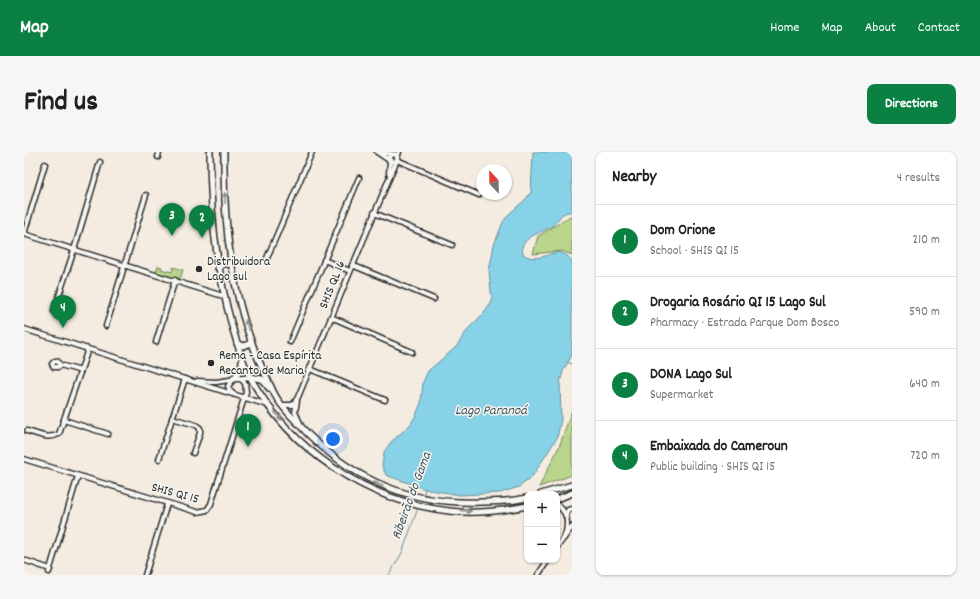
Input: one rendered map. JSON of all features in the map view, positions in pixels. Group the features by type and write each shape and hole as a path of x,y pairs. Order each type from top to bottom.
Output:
{"main road":[{"path":"210,152 210,180 218,268 223,296 241,356 250,377 268,405 291,432 314,453 340,473 364,486 389,496 412,503 449,511 480,512 524,506"},
{"path":"224,152 225,218 232,265 241,308 258,360 278,400"},
{"path":"218,268 224,263 232,265"},
{"path":"237,343 243,346 249,344 251,340"},
{"path":"233,379 242,370 241,356"},
{"path":"250,377 259,378 264,381 282,405 320,446 347,466 381,485 428,499 466,503 493,502 524,498"},
{"path":"314,453 317,454 320,451 320,446"},
{"path":"550,491 572,485"},
{"path":"560,498 572,492"},
{"path":"515,508 511,506 511,503 524,499"}],"street":[{"path":"267,258 312,152"},
{"path":"378,152 393,163 395,157"},
{"path":"378,152 395,157 476,194"},
{"name":"SHIS QL 16","path":"301,427 295,412 298,397 388,181 395,157 399,152"},
{"path":"390,161 390,156 395,157"},
{"name":"SHIS QL 16","path":"388,181 390,161"},
{"path":"54,311 100,162"},
{"path":"45,164 24,234 223,296"},
{"path":"290,342 359,178"},
{"path":"106,326 146,195"},
{"path":"374,213 452,245"},
{"path":"324,260 350,271"},
{"path":"352,265 434,299"},
{"path":"156,342 175,280"},
{"path":"216,293 222,288"},
{"path":"331,317 412,352"},
{"path":"24,329 268,405"},
{"path":"26,431 47,437 53,437 59,434 88,349"},
{"path":"60,365 81,371"},
{"path":"310,369 384,400"},
{"path":"186,380 216,382 250,377"},
{"path":"240,378 246,385 244,397"},
{"path":"233,379 230,381 228,386 233,394"},
{"path":"159,460 186,380"},
{"name":"SHIS QI 15","path":"24,459 167,504 197,512 204,512 208,509 244,397"},
{"path":"282,405 292,406 298,397"},
{"path":"172,418 196,425 200,428 200,433 193,453"},
{"path":"64,420 108,434"},
{"path":"24,560 50,570 78,476"},
{"path":"561,488 566,488 572,492"},
{"path":"145,575 167,504"},
{"path":"560,507 566,515"},
{"path":"564,538 567,529 566,515 568,510 572,509"},
{"path":"560,543 572,527"},
{"path":"538,575 546,563"}],"green space":[{"path":"572,215 572,255 562,251 533,254 538,236"},
{"path":"158,266 162,267 161,269 172,272 173,267 183,270 180,279 156,273"},
{"path":"572,410 572,475 539,487 559,447"}],"water":[{"name":"Lago Paranoá","path":"533,152 572,152 572,212 563,214 549,228 531,237 523,244 522,249 524,255 531,258 561,253 566,255 572,261 572,355 563,371 560,383 561,420 557,438 531,478 519,487 500,493 460,495 425,489 386,475 382,466 384,452 391,442 410,425 416,415 421,403 423,382 428,371 456,347 469,328 485,312 492,302 489,271 494,245 503,222 531,192"}],"waterway":[{"path":"567,362 572,364"},
{"name":"Ribeirão do Gama","path":"423,496 425,489"},
{"name":"Ribeirão do Gama","path":"389,575 402,553 418,508"}],"place":[{"name":"DONA Lago Sul","path":"172,236"},
{"name":"Drogaria Rosário QI 15 Lago Sul","path":"202,238"},
{"name":"Distribuidora Lago sul","path":"199,269"},
{"name":"Embaixada do Cameroun","path":"63,328"},
{"name":"Rema - Casa Espírita Recanto de Maria","path":"211,363"},
{"name":"Dom Orione","path":"248,447"}]}
